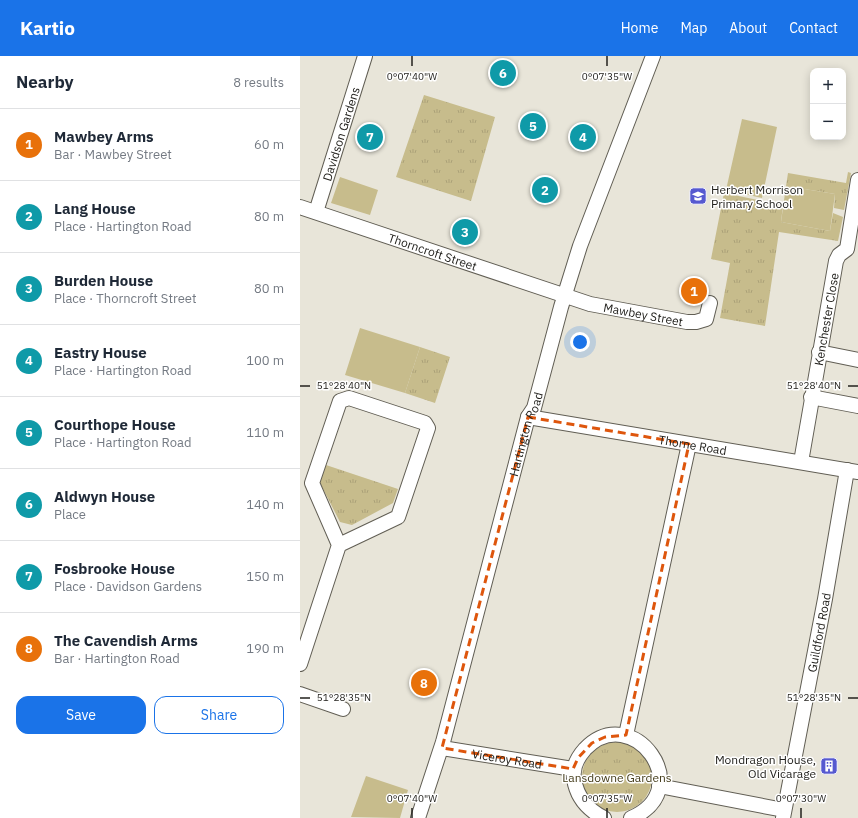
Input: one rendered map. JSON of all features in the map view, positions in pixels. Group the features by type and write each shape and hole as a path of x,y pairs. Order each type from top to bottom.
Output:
{"street":[{"name":"Davidson Gardens","path":"316,212 365,56"},
{"name":"Hartington Road","path":"418,818 442,748 528,417 534,408 564,296 580,246 653,56"},
{"name":"Kenchester Close","path":"801,462 836,260 839,255 853,250 858,180"},
{"name":"Thorncroft Street","path":"300,207 557,292 564,296"},
{"name":"Mawbey Street","path":"564,296 590,304 687,322 696,322 706,319 710,303"},
{"path":"819,352 858,360"},
{"path":"300,664 339,545 312,483 340,401 349,398 425,423 428,428 398,517 339,545"},
{"path":"811,398 858,406"},
{"name":"Thorne Road","path":"528,417 853,471"},
{"path":"626,735 689,444"},
{"name":"Guildford Road","path":"784,814 825,599 853,471"},
{"path":"300,694 342,709"},
{"path":"604,818 593,813 579,795 574,780 573,769 578,758 592,744 605,737 626,735 644,746 657,762 660,776 659,786 652,803 641,814 630,818"},
{"name":"Viceroy Road","path":"442,748 573,769"},
{"path":"659,786 784,814"}],"highlighted area":[{"path":"528,417 689,444 626,735 605,737 592,743 578,758 573,769 442,748"}],"green space":[{"path":"424,95 495,117 471,201 396,177"},
{"path":"742,119 777,127 762,198 726,190"},
{"path":"848,172 851,173 844,210 834,208 835,194 786,186 788,173 846,183"},
{"path":"340,177 378,190 370,215 331,203"},
{"path":"786,186 835,194 830,231 781,222"},
{"path":"724,193 783,205 781,222 830,231 833,213 843,217 838,241 779,232 765,326 720,318 730,263 711,259"},
{"path":"360,328 420,347 405,393 345,375"},
{"path":"420,347 450,357 435,403 405,393"},
{"path":"326,465 398,489 393,503 352,525 340,522 319,481"},
{"name":"Lansdowne Gardens","path":"617,742 636,748 646,758 652,777 646,796 636,806 617,812 598,806 588,796 582,777 588,758 598,748"},
{"path":"366,776 408,790 400,818 351,817"}],"place":[{"name":"Aldwyn House","path":"503,73"},
{"name":"Courthope House","path":"533,126"},
{"name":"Fosbrooke House","path":"370,137"},
{"name":"Eastry House","path":"583,137"},
{"name":"Lang House","path":"545,190"},
{"name":"Herbert Morrison Primary School","path":"698,196"},
{"name":"Burden House","path":"465,232"},
{"name":"Mawbey Arms","path":"694,291"},
{"name":"The Cavendish Arms","path":"424,683"},
{"name":"Mondragon House, Old Vicarage","path":"829,766"}]}
